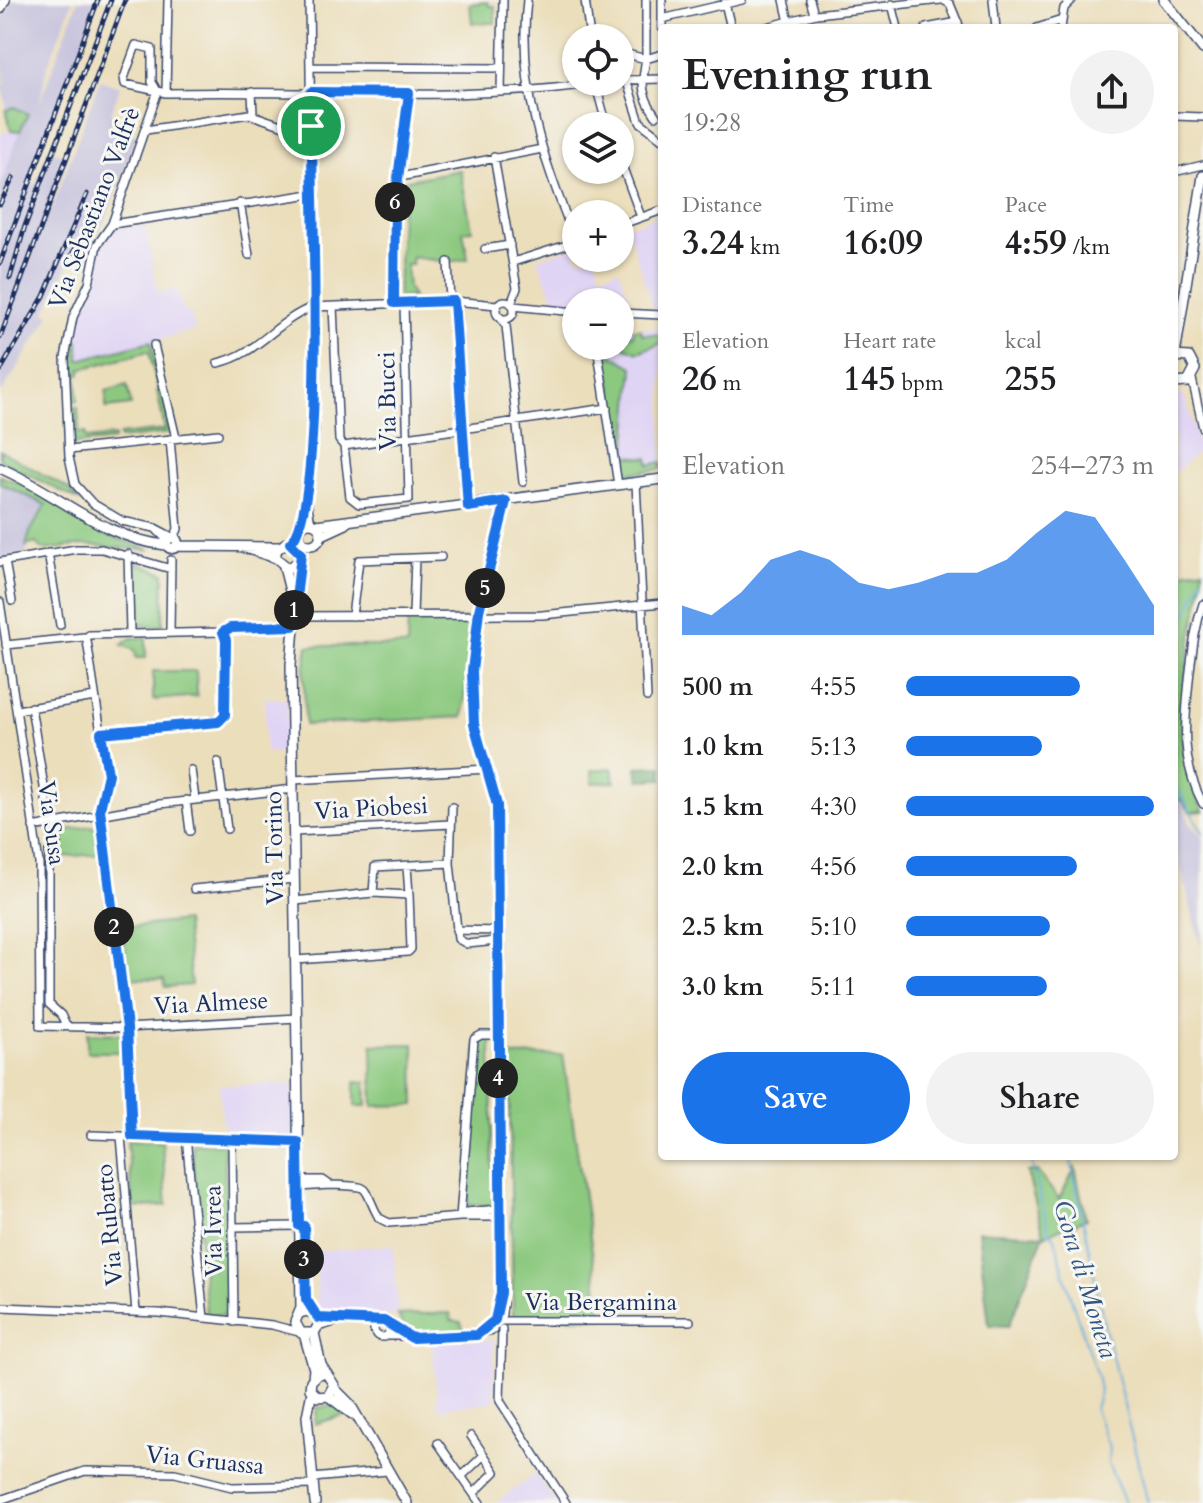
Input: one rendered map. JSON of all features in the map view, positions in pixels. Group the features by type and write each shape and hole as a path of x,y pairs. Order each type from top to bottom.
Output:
{"main road":[{"path":"0,9 5,0"},
{"path":"1164,0 1203,49"},
{"path":"1178,334 1203,176"},
{"path":"1182,313 1186,373"},
{"path":"1186,373 1203,357"},
{"path":"0,468 34,484 108,529 143,541 242,547 279,547 290,543 307,527 658,480"},
{"path":"242,547 276,558 284,567 292,568 320,536 349,523"},
{"path":"307,527 320,536"},
{"path":"307,527 301,541 310,545"},
{"path":"290,543 300,558"},
{"path":"276,558 279,547"},
{"name":"Via Torino","path":"300,558 294,616 293,784 298,1090 307,1323"},
{"name":"Via Torino","path":"284,567 294,616"},
{"path":"307,1323 327,1374 324,1393 307,1416 311,1433 315,1503"},
{"path":"307,1323 313,1378 324,1393 355,1416 407,1503"},
{"path":"313,1378 327,1374"}],"street":[{"path":"162,92 170,17 168,0"},
{"path":"307,527 315,429 309,0"},
{"path":"501,91 503,0"},
{"path":"527,0 528,91 542,149 562,204"},
{"path":"585,0 588,24"},
{"path":"646,0 646,59 642,93 656,116"},
{"path":"662,0 662,24 724,2 742,0"},
{"path":"784,0 789,22"},
{"path":"810,0 814,14"},
{"path":"780,24 814,14 888,3 942,0 950,4 959,24"},
{"path":"993,0 996,24"},
{"path":"1056,0 1064,8"},
{"path":"1062,24 1064,8 1071,0"},
{"path":"724,2 730,24"},
{"path":"888,3 896,24"},
{"path":"166,45 152,49 136,45 123,80 131,86 162,92 409,93 528,91 562,87"},
{"path":"152,49 152,82 162,92"},
{"path":"634,56 646,59 658,55"},
{"path":"312,67 501,68"},
{"path":"634,78 658,79"},
{"name":"Via Sebastiano Valfrè","path":"162,92 112,224 97,245 89,283 73,317 66,347 69,450 75,484 92,503 128,524 155,528 172,544"},
{"path":"252,92 253,114"},
{"path":"394,303 394,219 409,93"},
{"path":"630,96 640,122 658,136"},
{"path":"146,130 253,114 284,126 311,126"},
{"path":"1178,116 1203,117"},
{"path":"400,177 542,149"},
{"path":"494,157 517,289 506,326"},
{"path":"1178,171 1203,165"},
{"path":"629,184 641,217"},
{"path":"112,224 311,194"},
{"path":"240,203 249,255"},
{"path":"634,220 658,211"},
{"path":"485,249 510,245"},
{"path":"513,262 562,246"},
{"path":"448,262 468,507"},
{"path":"218,363 246,354 299,312 313,307 452,301 486,304 498,311 506,326 523,482"},
{"path":"498,311 505,301 513,310"},
{"name":"Via Bucci","path":"344,446 353,503 409,499 404,303"},
{"path":"333,306 339,440 344,446 607,408"},
{"path":"498,311 562,312"},
{"path":"634,314 658,315"},
{"path":"154,345 173,438 179,525 172,544 170,632"},
{"path":"599,360 618,485"},
{"path":"1186,373 1203,428"},
{"path":"69,450 218,434"},
{"path":"636,483 647,697"},
{"path":"506,501 472,671 474,724 497,805 500,1401 566,1503"},
{"path":"12,601 2,562 48,553 102,549 128,554 159,568 171,564"},
{"path":"48,553 60,625"},
{"path":"128,554 130,632"},
{"path":"352,616 359,560 441,557"},
{"path":"413,615 415,558"},
{"name":"Via Susa","path":"0,602 39,863 40,1026 127,1028"},
{"path":"6,645 130,632 223,632 294,616 542,615 658,603"},
{"path":"1203,604 1193,639 1183,737 1192,782 1203,804"},
{"path":"101,733 223,720 226,640 223,632"},
{"path":"89,637 108,774 100,814 127,1028 132,1136"},
{"path":"17,710 95,697"},
{"name":"Via Susa","path":"31,707 47,805 58,824 57,842 49,851 49,1004 61,1015 66,1026"},
{"path":"218,762 227,829"},
{"path":"33,827 293,784 488,769"},
{"path":"190,831 191,770"},
{"path":"452,807 450,863 458,939 467,944 497,941"},
{"name":"Via Piobesi","path":"294,832 451,824"},
{"path":"373,893 375,867 450,863"},
{"path":"296,960 408,952 411,949 407,866"},
{"path":"194,889 294,879"},
{"path":"295,901 373,893 409,895"},
{"path":"456,930 498,931"},
{"name":"Via Almese","path":"127,1028 297,1018"},
{"path":"460,1217 474,1039 481,1035 498,1035"},
{"path":"91,1135 300,1142"},
{"name":"Via Rubatto","path":"121,1136 136,1312"},
{"path":"186,1137 204,1318"},
{"name":"Via Ivrea","path":"232,1139 234,1322"},
{"path":"301,1183 365,1189 371,1194 379,1218 389,1223 460,1217 466,1212 499,1213"},
{"path":"233,1227 302,1226"},
{"name":"Via Rubatto","path":"0,1307 136,1312 272,1325"},
{"path":"272,1325 359,1320 376,1325 386,1322 388,1332 376,1335 376,1325"},
{"name":"Via Bergamina","path":"388,1332 412,1338 477,1335 512,1322 690,1321"},
{"path":"272,1325 307,1323"},
{"path":"471,1436 495,1472 474,1493"},
{"path":"438,1443 480,1503"},
{"path":"462,1476 484,1455"},
{"name":"Via Gruassa","path":"0,1500 85,1471 175,1473 232,1487 314,1481 387,1471"}],"shaded area":[{"path":"13,0 73,0 46,71 39,104 78,0 99,0 29,183 35,185 48,149 68,156 49,207 52,208 100,80 120,87 111,113 115,115 111,126 137,136 106,219 90,246 82,243 71,259 46,311 50,316 0,395 0,188 19,132 11,130 2,85 7,83 0,56 0,23"},
{"path":"20,131 0,188 0,134"},
{"path":"658,215 658,311 654,311 634,249 634,224"},
{"path":"145,225 158,293 176,289 185,313 191,313 195,330 156,340 156,344 70,365 71,340 79,311 94,293 98,246 112,228"},
{"path":"562,251 562,272 601,272 602,275 620,272 626,288 562,288 562,305 557,305 537,259"},
{"path":"634,328 658,329 658,463 648,465 648,473 623,476 605,360 634,360"},
{"path":"1178,393 1185,397 1201,450 1178,470"},
{"path":"0,476 49,501 30,532 27,553 0,559"},
{"path":"265,698 287,699 287,753 265,752"},
{"path":"1178,799 1181,799 1190,823 1203,838 1201,947 1178,858"},
{"path":"293,1084 294,1138 224,1135 219,1085"},
{"path":"393,1245 398,1315 318,1315 316,1251"},
{"path":"432,1340 494,1340 494,1401 438,1409"},
{"path":"535,1474 555,1503 496,1503"}],"green space":[{"path":"488,2 489,6 495,6 495,23 472,23 470,4"},
{"path":"14,107 28,114 20,131 11,130 6,110"},
{"path":"460,170 472,230 463,231 468,259 448,262 412,257 412,265 406,265 408,288 413,297 398,297 402,181"},
{"path":"634,329 641,329 642,334 658,335 658,344 638,352 634,350"},
{"path":"78,340 79,360 151,341 161,386 157,386 149,351 81,369 81,374 77,375 78,401 73,401 73,342"},
{"path":"607,360 621,360 633,367 626,456 648,458 649,465 658,463 658,470 625,474"},
{"path":"127,385 131,405 106,408 106,391"},
{"path":"162,389 171,433 120,439 119,435 165,430 157,390"},
{"path":"73,407 78,407 79,433 85,433 86,439 114,436 114,440 75,444"},
{"path":"0,450 70,490 80,501 0,460"},
{"path":"0,476 26,486 104,534 151,550 84,545 44,550 36,543 26,546 30,532 46,505 0,483"},
{"path":"135,562 164,573 163,626 135,625"},
{"path":"1203,568 1188,653 1182,722 1187,765 1203,811 1190,812 1181,799 1178,799 1178,573"},
{"path":"408,619 471,619 463,717 305,725 304,673 308,646 407,646"},
{"path":"131,638 146,638 146,658 136,658 135,650 122,645"},
{"path":"153,671 196,671 197,696 153,700"},
{"path":"658,766 658,779 639,780 637,767"},
{"path":"612,768 615,782 592,783 592,770"},
{"path":"98,828 101,854 59,857 65,830"},
{"path":"185,921 191,985 165,987 164,979 128,978 122,928"},
{"path":"87,1033 120,1034 121,1052 87,1052"},
{"path":"477,1039 491,1040 493,1205 468,1205"},
{"path":"414,1044 415,1105 373,1106 372,1045"},
{"path":"563,1055 602,1318 513,1317 509,1056"},
{"path":"355,1082 366,1082 367,1106 355,1106"},
{"path":"127,1141 162,1142 167,1205 133,1208"},
{"path":"192,1143 224,1144 230,1316 206,1314"},
{"path":"1075,1168 1086,1219 1044,1235 1027,1172 1037,1171 1059,1199"},
{"path":"978,1231 1044,1235 1009,1326 989,1325"},
{"path":"450,1313 451,1320 461,1322 464,1332 407,1334 398,1315"},
{"path":"334,1405 345,1415 315,1424 317,1408"}],"waterway":[{"path":"0,67 4,82"},
{"path":"1178,656 1182,624 1203,578"},
{"path":"1178,790 1203,833"},
{"name":"Gora di Moneta","path":"1031,1160 1049,1231 1055,1238 1067,1286 1098,1379 1100,1391 1095,1409 1109,1447 1108,1463 1125,1503"},
{"path":"1071,1160 1105,1328 1148,1503"}],"railway":[{"path":"0,263 98,0"},
{"path":"10,278 25,226 111,0"},
{"path":"0,338 125,0"},
{"path":"0,204 13,178"},
{"path":"70,257 83,238 107,183"},
{"path":"0,371 44,296 87,194"}],"route":[{"path":"311,92 409,93 395,202 394,303 454,301 460,429 468,507 506,501 506,512 479,611 481,616 472,671 474,724 496,790 499,894 501,1293 495,1320 477,1335 412,1338 397,1332 384,1321 338,1321 318,1318 311,1312 305,1293 304,1226 299,1226 298,1142 132,1136 127,1028 100,809 108,774 101,733 223,720 226,636 223,632 230,628 293,626 301,554 298,547 290,543 299,534 307,502 315,429 311,126 311,92"}]}
